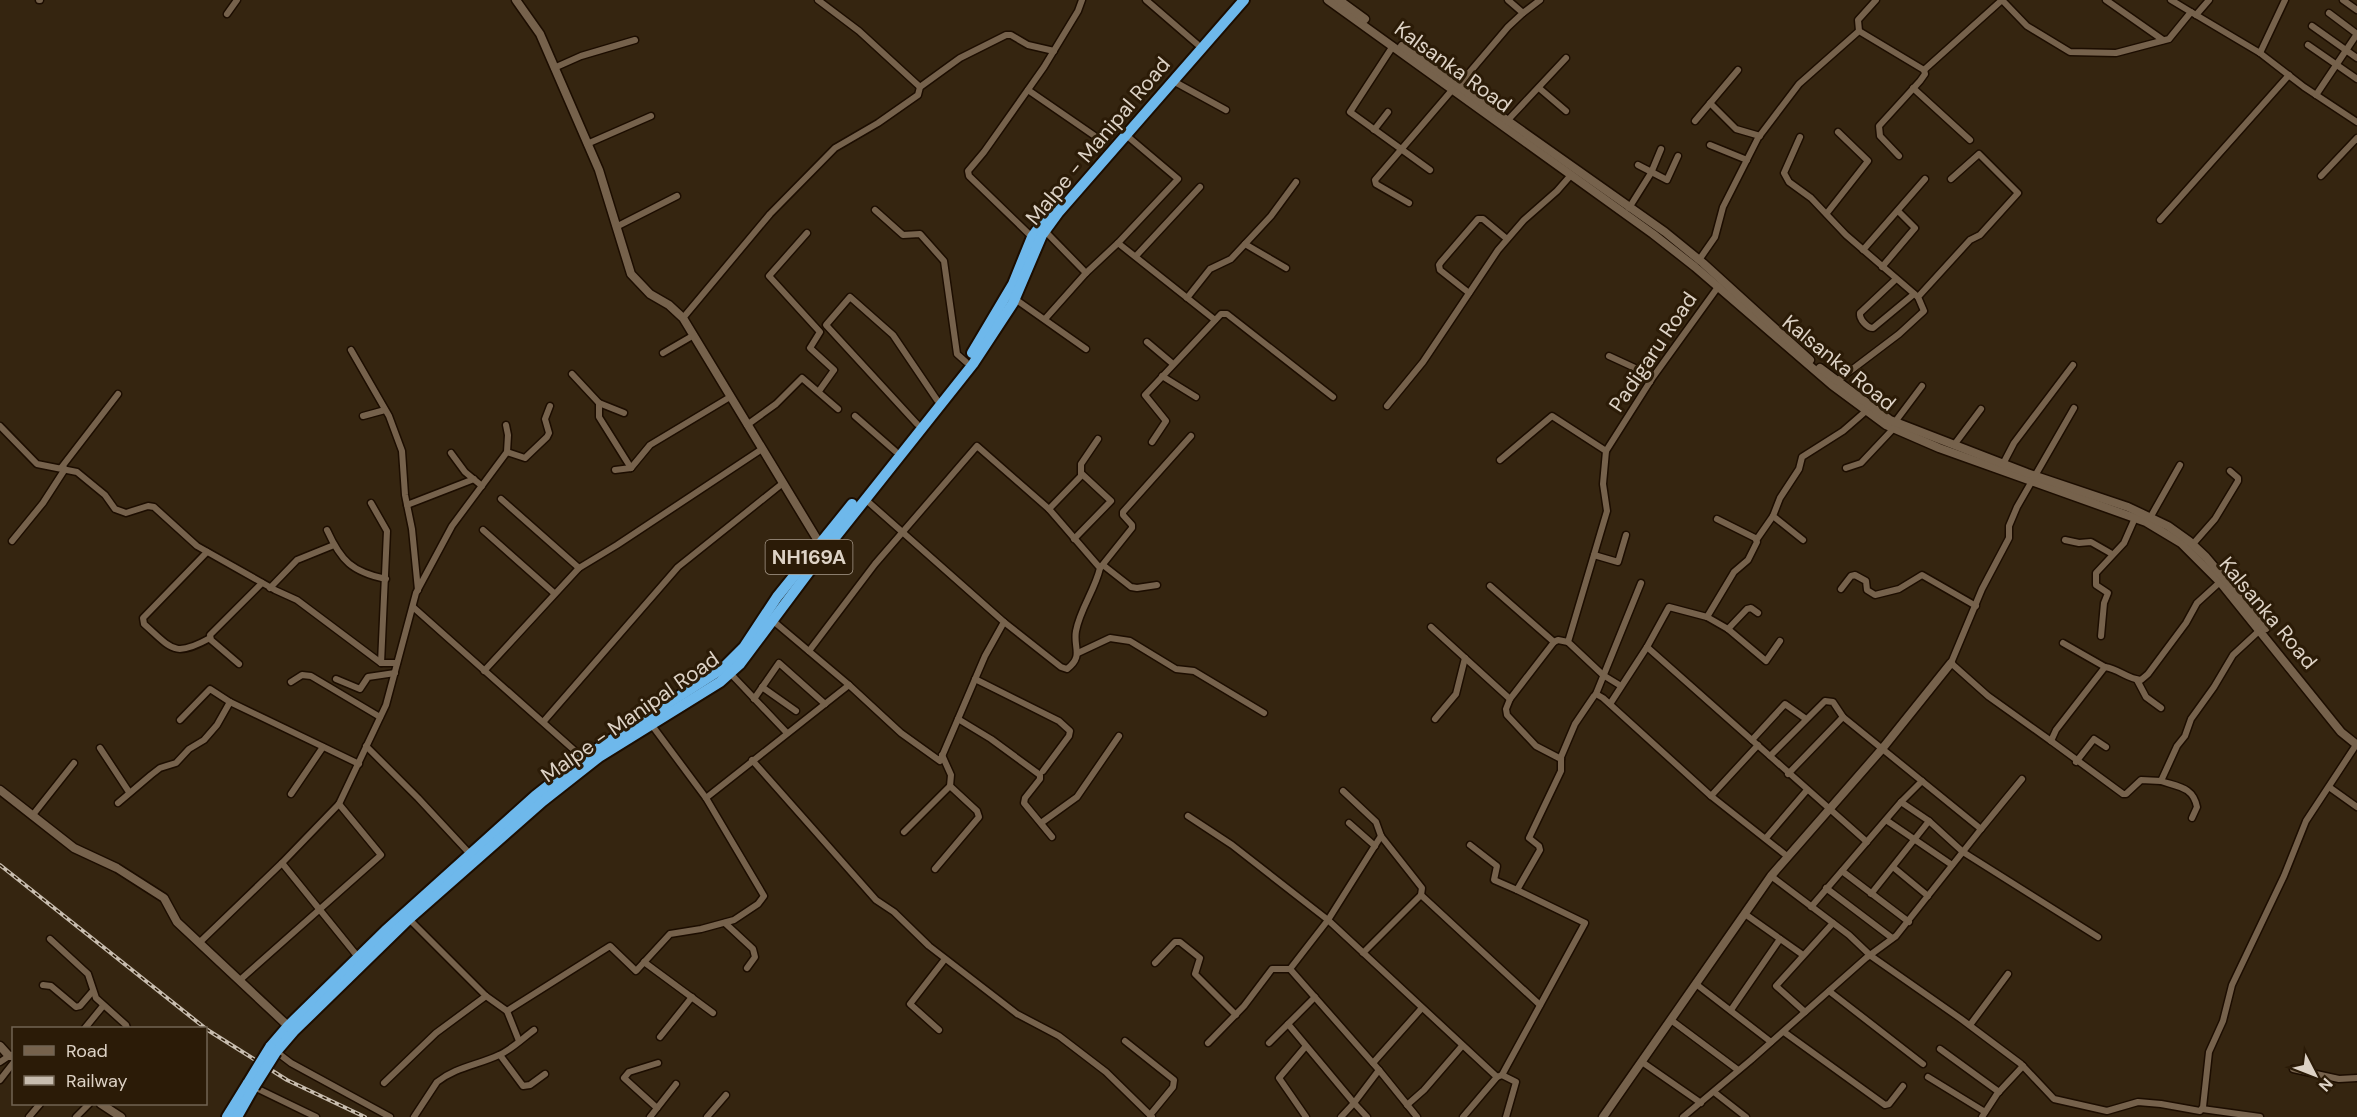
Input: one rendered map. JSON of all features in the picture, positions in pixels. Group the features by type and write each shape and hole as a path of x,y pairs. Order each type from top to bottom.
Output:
{"highway":[{"name":"Malpe - Manipal Road","path":"237,1117 251,1085 273,1049 493,839 583,758 723,668 744,646 973,364 1015,299 1042,228 1236,0"},
{"name":"Malpe - Manipal Road","path":"288,1026 358,957 470,854 493,839 580,771 651,724 710,689 730,673 750,651 772,620 781,600 820,544 966,362 1013,284 1032,237 1126,135 1244,0"},
{"name":"NH169A","path":"273,1049 288,1026"},
{"name":"NH169A","path":"227,1117 251,1085"}],"main road":[{"path":"516,0 540,34 599,170 631,274 650,294 669,305 683,318 820,544"},
{"name":"Kalsanka Road","path":"1328,0 1456,87 1653,234 1794,354 1866,411 1897,427 2135,518 2181,543 2220,582 2341,732 2357,743"},
{"path":"1339,0 1456,87 1508,120 1699,260 1813,362 1897,427 1954,445 2033,478 2127,507 2179,533 2193,544 2248,606 2357,743"},
{"path":"1604,1117 1771,876 1882,749 1951,663"},
{"path":"0,790 74,848 117,868 164,898 177,922 288,1026"},
{"path":"0,1046 12,1058"},
{"path":"103,1105 121,1117"}],"street":[{"path":"227,14 237,0"},
{"path":"819,0 859,31 920,87"},
{"path":"1075,0 1078,11"},
{"path":"1032,237 968,173 1054,51 1082,0"},
{"path":"1146,0 1197,44"},
{"path":"1508,0 1523,14"},
{"path":"1408,202 1375,182 1508,27 1540,0"},
{"path":"1859,31 1858,20 1876,0"},
{"path":"1899,156 1880,136 1879,126 1925,74 1924,70 2002,0 2027,26 2070,52 2116,53 2169,39 2209,0"},
{"path":"2106,0 2163,40"},
{"path":"2171,0 2260,53 2357,122"},
{"path":"2260,53 2285,0"},
{"path":"2343,0 2357,10"},
{"path":"2316,95 2357,34 2329,13"},
{"path":"2312,26 2357,58"},
{"path":"1859,31 1924,70"},
{"path":"1699,260 1714,237 1723,207 1760,135 1799,84 1859,31"},
{"path":"683,318 770,214 825,158 838,146 881,121 918,95 920,87 960,58 1008,35 1028,45 1054,51"},
{"path":"554,68 581,56 635,40"},
{"path":"2308,45 2357,79"},
{"path":"1393,46 1350,112 1430,170"},
{"path":"1508,120 1566,58"},
{"path":"1695,121 1738,70"},
{"path":"2160,220 2289,75"},
{"path":"1173,81 1226,110"},
{"path":"1539,88 1566,111"},
{"path":"1913,88 1970,140"},
{"path":"1028,90 1102,141"},
{"path":"1710,103 1736,129 1760,135"},
{"path":"1374,130 1388,112"},
{"path":"587,144 651,116"},
{"path":"1827,213 1868,161 1838,132"},
{"path":"1045,319 1086,273 1118,243 1178,179 1126,135"},
{"path":"1800,137 1785,176 1789,182 1827,213 1863,250 1916,295 1924,311 1899,334 1837,381"},
{"path":"2321,176 2357,138"},
{"path":"1710,144 1747,160"},
{"path":"1629,208 1651,173 1661,149"},
{"path":"1896,279 1860,313 1860,318 1868,327 1873,328 1916,295 1970,240 1980,235 2018,193 1979,153 1951,179"},
{"path":"1638,165 1667,180 1678,156"},
{"path":"1387,406 1423,362 1486,266 1507,239 1571,175"},
{"path":"1863,250 1925,179"},
{"path":"1187,298 1210,269 1231,259 1271,216 1296,182"},
{"path":"1136,256 1200,187"},
{"path":"616,227 677,196"},
{"path":"875,210 903,235 920,234 942,258 957,354 966,362"},
{"path":"1882,267 1915,228 1898,211"},
{"path":"1469,293 1440,270 1441,262 1478,219 1483,219 1507,239"},
{"path":"1042,228 1086,273"},
{"path":"807,233 769,276 820,332"},
{"path":"1118,243 1215,320"},
{"path":"1245,244 1286,268"},
{"name":"Padigaru Road","path":"1606,451 1650,382 1718,287"},
{"path":"819,391 834,370 810,347 850,297 893,334 937,400"},
{"path":"1015,299 1086,349"},
{"path":"1152,442 1166,422 1145,396 1221,314 1227,314 1333,397"},
{"path":"826,325 917,424"},
{"path":"663,353 694,335"},
{"path":"1147,342 1173,364"},
{"path":"351,350 396,431 402,451 418,590"},
{"path":"1609,356 1635,368 1650,382"},
{"path":"2003,464 2014,443 2073,364"},
{"path":"572,374 599,403 624,413"},
{"path":"1162,376 1196,397"},
{"path":"747,425 776,404 802,378 838,409"},
{"path":"1846,468 1858,465 1897,427 1922,386"},
{"path":"12,541 43,503 63,469 118,394"},
{"path":"615,470 631,468 650,445 730,397"},
{"path":"599,403 599,417 631,468"},
{"path":"507,452 525,458 547,437 549,433 545,419 550,406"},
{"path":"2074,408 2033,478 2009,526 2009,538 1982,588 1951,663 1988,696 2123,794 2126,794 2141,780 2161,781 2186,789 2195,796 2197,807 2192,818"},
{"path":"1954,445 1981,409"},
{"path":"363,416 385,410"},
{"path":"1707,616 1734,572 1748,560 1757,539 1773,516 1780,498 1800,467 1802,457 1843,431 1866,411"},
{"path":"855,416 895,451"},
{"path":"1500,460 1552,416 1606,451 1604,484 1607,511 1568,642"},
{"path":"199,943 339,804 386,705 418,590 452,526 507,452 506,425"},
{"path":"0,426 37,464 77,472 105,495 115,509 126,513 148,506 154,507 197,546 270,588 297,600 381,663 397,663"},
{"path":"865,499 1004,622 1064,669 1069,668 1075,662 1078,653 1075,643 1077,627 1101,567 1132,526 1123,512 1191,436"},
{"path":"1074,539 1111,501 1082,474 1081,464 1098,439"},
{"path":"809,651 903,531 977,446 1049,509 1101,567 1131,587 1157,585"},
{"path":"484,671 579,568 762,448"},
{"path":"451,453 461,467 482,486"},
{"path":"2150,518 2180,465"},
{"path":"2193,544 2215,519 2238,481 2238,478 2230,471"},
{"path":"1049,509 1082,474"},
{"path":"407,505 474,479"},
{"path":"544,721 678,567 783,483"},
{"path":"501,499 579,568"},
{"path":"371,503 387,531 381,663"},
{"path":"1773,516 1803,540"},
{"path":"2101,636 2104,603 2108,593 2096,585 2096,573 2124,543 2135,518"},
{"path":"1717,519 1757,539"},
{"path":"327,530 347,565 386,579"},
{"path":"483,530 554,593"},
{"path":"1594,555 1618,562 1626,535"},
{"path":"2065,540 2077,543 2091,542 2112,554"},
{"path":"270,588 297,560 334,545"},
{"path":"207,552 143,618 144,624 171,648 187,649 210,638 211,633 262,583"},
{"path":"1841,589 1851,576 1855,575 1864,579 1867,590 1875,595 1899,589 1922,575 1976,606"},
{"path":"2063,643 2105,667 2114,668 2132,680 2141,680 2186,623 2197,603 2220,582"},
{"path":"1517,890 1540,850 1539,846 1529,838 1561,771 1561,759 1576,722 1596,694 1641,583"},
{"path":"1490,585 1554,642"},
{"path":"413,607 583,758"},
{"path":"1610,704 1647,647 1669,607 1707,616 1766,661 1780,642"},
{"path":"1728,630 1747,609 1751,608 1758,613"},
{"path":"772,620 849,685 901,733 940,761 975,679 1004,622"},
{"path":"1431,627 1510,699"},
{"path":"2161,781 2177,746 2185,736 2191,719 2233,655 2260,630"},
{"path":"210,638 239,664"},
{"path":"1078,653 1110,638 1130,641 1176,669 1194,671 1264,713"},
{"path":"1561,759 1536,746 1507,715 1506,709 1510,699 1554,642 1558,640 1568,642 1603,675 1621,686"},
{"path":"1647,647 1867,842"},
{"path":"1435,719 1456,694 1465,658"},
{"path":"754,699 779,663 825,704"},
{"path":"2051,741 2056,730 2105,667"},
{"path":"730,673 787,734"},
{"path":"336,679 360,689 368,677 395,674"},
{"path":"291,682 302,675 311,676 380,717"},
{"path":"975,679 1059,721 1070,730 1069,736 1042,771"},
{"path":"2137,680 2146,697 2161,708"},
{"path":"706,798 849,685"},
{"path":"762,687 796,711"},
{"path":"180,720 210,689 231,702 359,764"},
{"path":"1596,694 1712,796 1788,856"},
{"path":"1770,756 1825,701 1833,702 1843,717 1981,829"},
{"path":"118,802 160,768 176,763 189,749 204,740 217,725 231,702"},
{"path":"1752,740 1785,704 1806,719"},
{"path":"1788,774 1843,717"},
{"path":"958,719 991,739 1040,775 1040,779 1024,800 1052,837"},
{"path":"507,1011 610,946 636,971 670,934 734,920 759,904 765,896 706,798 651,724"},
{"path":"1041,823 1077,797 1119,736"},
{"path":"2076,762 2094,740 2106,747"},
{"path":"2202,1109 2209,1052 2223,1021 2231,989 2307,821 2357,743"},
{"path":"1712,796 1758,745"},
{"path":"366,746 470,854"},
{"path":"291,794 323,747"},
{"path":"100,748 129,792"},
{"path":"904,832 950,786 951,775 942,755"},
{"path":"752,760 876,900 894,912 945,959 1017,1014 1059,1036 1106,1072 1151,1116 1173,1087 1173,1080 1125,1041"},
{"path":"32,816 74,763"},
{"path":"1683,1117 1909,922 2022,779"},
{"path":"1811,907 1900,802 1922,781"},
{"path":"935,869 979,817 977,811 950,786"},
{"path":"2329,787 2357,807"},
{"path":"1766,838 1807,790"},
{"path":"1343,791 1376,822 1381,836 1422,888 1421,895 1363,953"},
{"path":"1900,802 1929,821 1963,852 2098,937"},
{"path":"240,980 381,855 339,804"},
{"path":"1188,816 1240,851 1328,920 1462,1046 1499,1076 1516,1082 1506,1117"},
{"path":"1886,820 1952,866"},
{"path":"1871,894 1929,821"},
{"path":"1349,823 1375,846"},
{"path":"1290,969 1328,920 1381,836"},
{"path":"1464,1117 1499,1076 1585,923 1494,880 1497,866 1470,845"},
{"path":"282,863 358,957"},
{"path":"1893,867 1928,896"},
{"path":"1842,871 1909,922"},
{"path":"1771,876 1833,923 1871,956 1970,1025 2023,1066 2056,1100 2107,1111 2138,1102 2260,1117"},
{"path":"1826,888 1892,938"},
{"path":"1421,895 1540,1005"},
{"path":"1744,914 1803,955"},
{"path":"409,919 486,996 507,1011 519,1041"},
{"path":"724,923 753,949 754,957 747,968"},
{"path":"1805,1012 1776,986 1833,923"},
{"path":"50,939 85,970 92,992 103,1006 126,1027"},
{"path":"1731,1010 1780,939"},
{"path":"1155,963 1175,942 1180,942 1200,958 1195,974 1236,1015"},
{"path":"939,1030 909,1004 945,959"},
{"path":"644,962 713,1013"},
{"path":"1208,1043 1236,1015 1272,969 1290,969 1417,1117"},
{"path":"1970,1025 2008,974"},
{"path":"1696,984 1771,1042"},
{"path":"43,985 51,986 76,1007 80,1006 92,992"},
{"path":"1830,991 1923,1064"},
{"path":"384,1083 436,1034 486,996"},
{"path":"660,1037 692,997"},
{"path":"1269,1043 1315,997"},
{"path":"87,1027 103,1006"},
{"path":"1373,1063 1421,1009"},
{"path":"1671,1020 1738,1070"},
{"path":"1288,1024 1366,1117"},
{"path":"414,1117 437,1082 465,1066 500,1055 534,1030"},
{"path":"1784,1032 1885,1105 1889,1104 1903,1086"},
{"path":"1306,1046 1279,1078 1306,1117"},
{"path":"1407,1105 1424,1090 1462,1046"},
{"path":"273,1049 291,1063 390,1117"},
{"path":"1940,1049 2000,1092"},
{"path":"500,1055 524,1086 530,1085 544,1074"},
{"path":"0,1062 12,1058"},
{"path":"0,1080 12,1058"},
{"path":"1641,1062 1701,1103"},
{"path":"657,1108 624,1077 629,1072 658,1063"},
{"path":"1928,1077 1983,1114 2023,1066"},
{"path":"2293,1069 2339,1079 2357,1078"},
{"path":"1341,1117 1379,1070"},
{"path":"650,1117 676,1084"},
{"path":"251,1085 312,1116"},
{"path":"1714,1092 1746,1117"},
{"path":"707,1117 726,1095"},
{"path":"29,1117 39,1105"},
{"path":"76,1117 88,1105"}],"railway":[{"path":"0,865 204,1027"},
{"path":"207,1030 287,1080 365,1117"}]}
